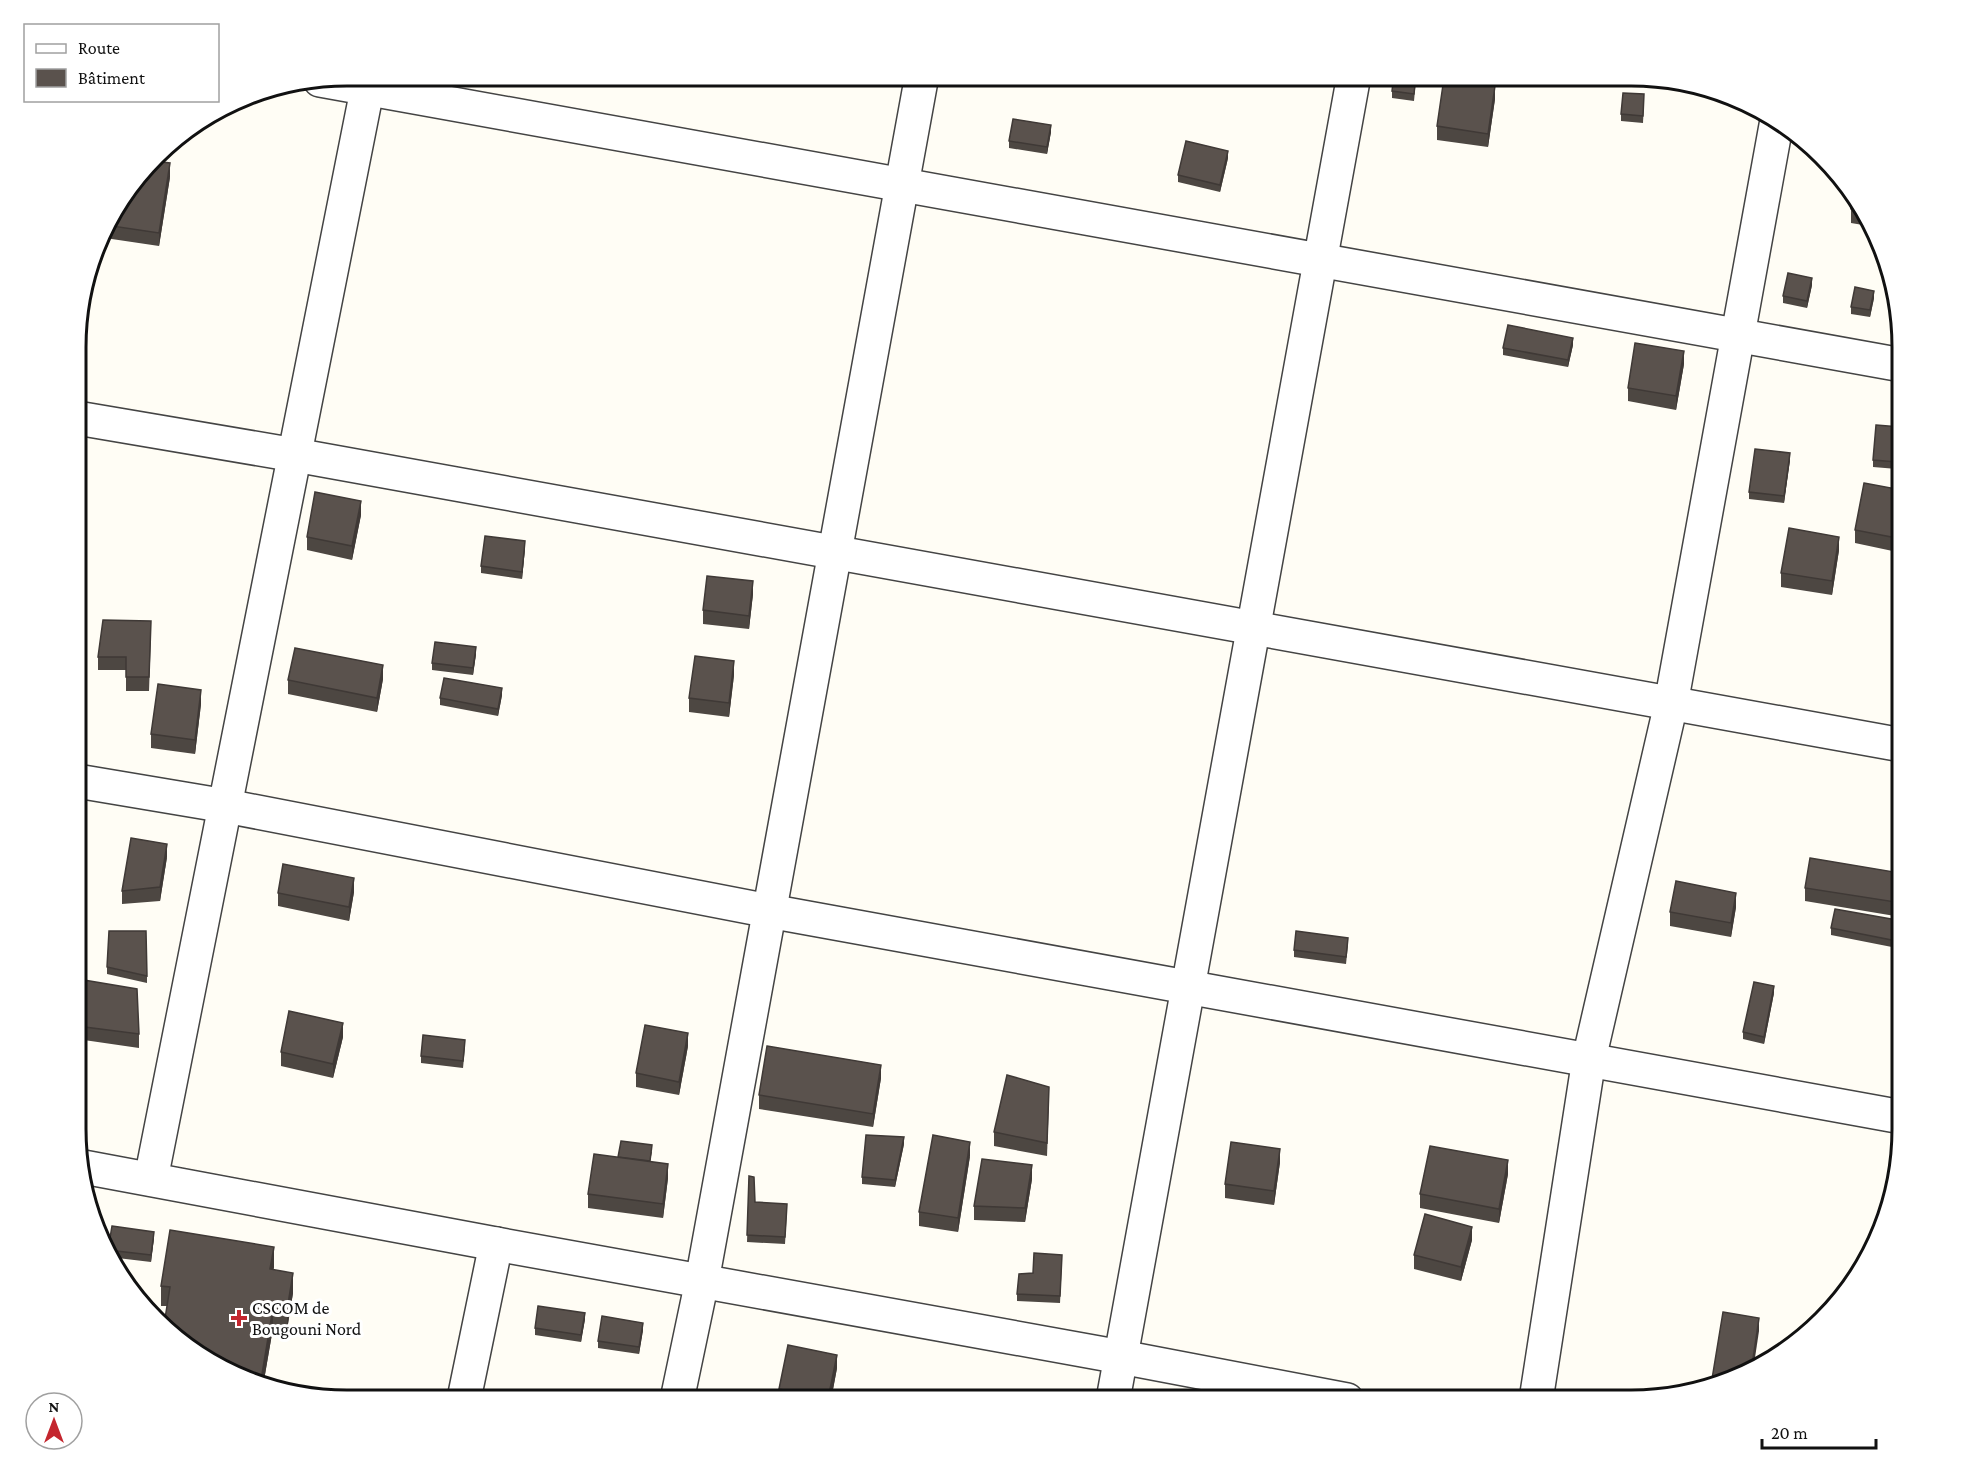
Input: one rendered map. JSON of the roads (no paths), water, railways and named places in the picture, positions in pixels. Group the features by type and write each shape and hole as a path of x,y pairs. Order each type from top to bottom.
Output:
{"street":[{"path":"151,1179 368,86"},
{"path":"390,86 902,185 1893,363"},
{"path":"678,1390 702,1281 920,86"},
{"path":"1115,1390 1352,86"},
{"path":"1538,1390 1589,1059 1671,704 1776,128"},
{"path":"86,420 1893,743"},
{"path":"86,783 225,806 769,911 1893,1115"},
{"path":"89,1168 496,1244 1121,1356 1296,1390"},
{"path":"467,1390 496,1244"}],"place":[{"name":"CSCOM de Bougouni Nord","path":"239,1318"}]}
